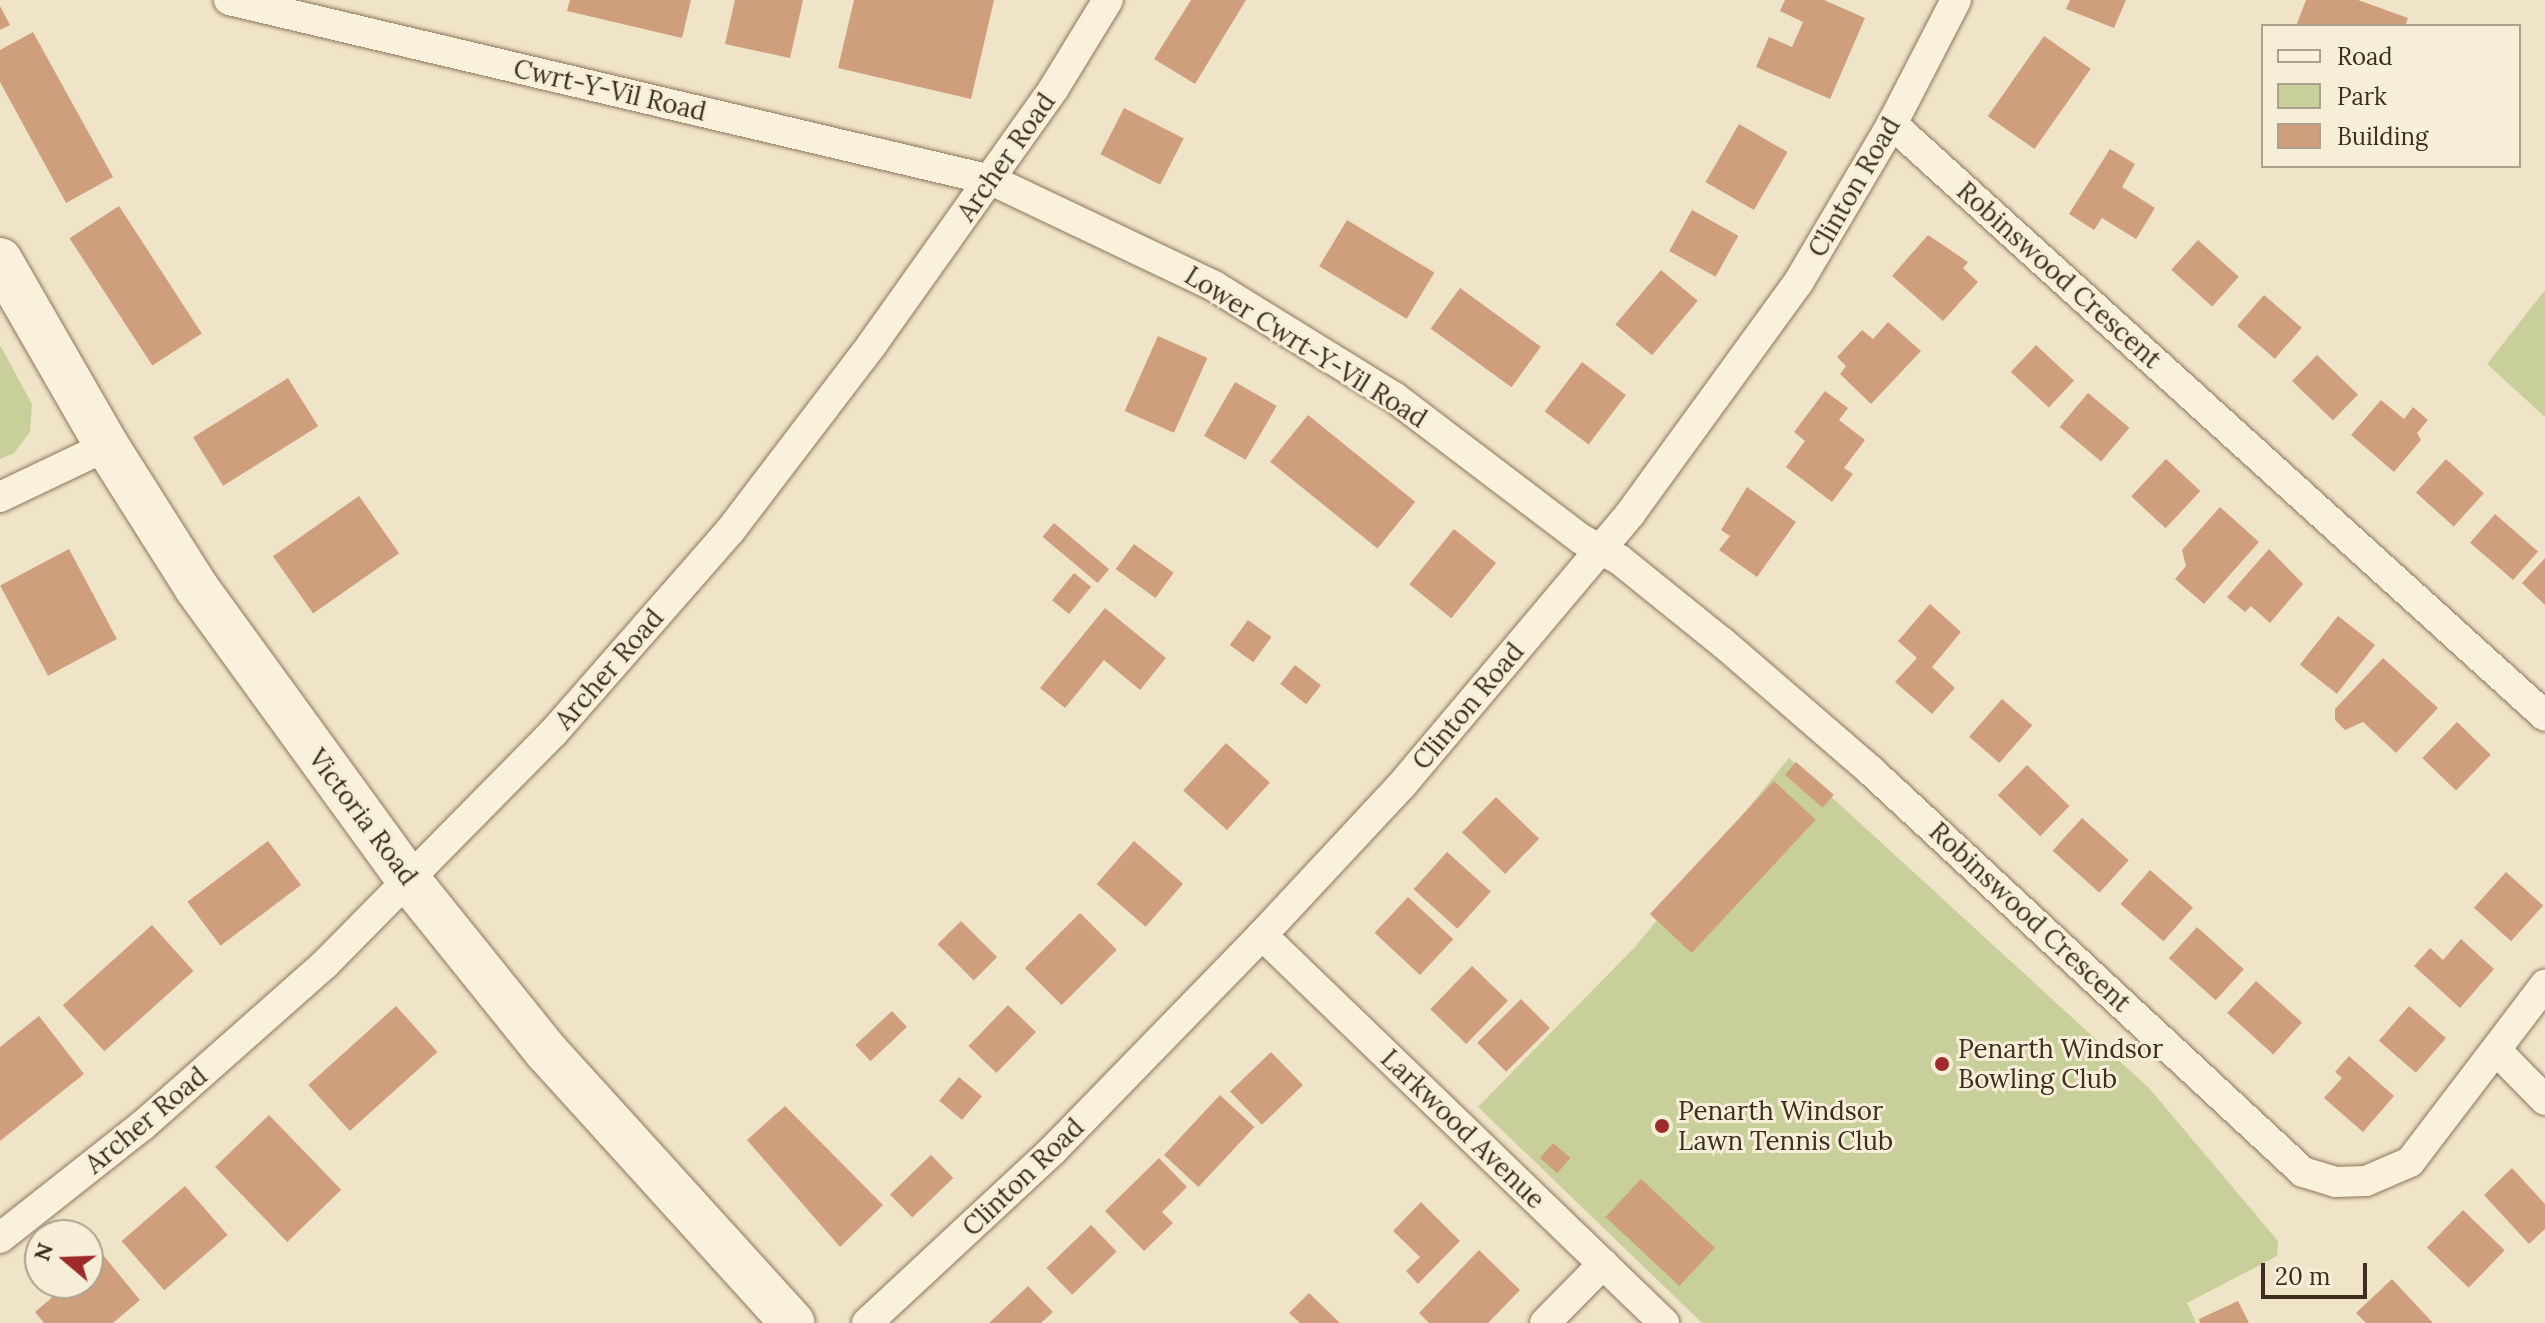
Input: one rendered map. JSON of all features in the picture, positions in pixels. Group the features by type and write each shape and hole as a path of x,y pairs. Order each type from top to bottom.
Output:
{"street":[{"name":"Cwrt-Y-Vil Road","path":"229,0 991,180"},
{"name":"Archer Road","path":"0,1238 142,1126 410,882 553,733 730,531 991,180 1108,0"},
{"name":"Clinton Road","path":"867,1323 1052,1151 1262,935 1401,786 1601,549 1757,343 1892,124 1956,0"},
{"name":"Robinswood Crescent","path":"1892,124 2545,716"},
{"name":"Lower Cwrt-Y-Vil Road","path":"991,180 1136,245 1280,324 1394,397 1601,549"},
{"name":"Victoria Road","path":"0,260 107,446 204,599 410,882 546,1051 793,1323"},
{"path":"0,497 107,446"},
{"name":"Robinswood Crescent","path":"1601,549 1712,634 1870,770 2303,1172 2349,1182 2395,1172 2424,1148 2545,985"},
{"name":"Larkwood Avenue","path":"1262,935 1664,1323"},
{"path":"2498,1052 2545,1100"},
{"path":"1545,1323 1603,1264"}],"green space":[{"path":"2545,290 2545,417 2487,364"},
{"path":"0,345 32,404 30,432 14,453 0,459"},
{"name":"Penarth Windsor Bowling Club","path":"1789,758 2149,1088 2278,1241 2277,1256 2187,1303 2196,1323 1702,1323 1478,1107 1635,947"}],"building":[{"path":"570,0 691,0 682,38 567,11"},
{"path":"735,0 803,0 790,58 725,44"},
{"path":"854,0 994,0 971,99 838,68"},
{"path":"1191,0 1246,0 1195,84 1154,59"},
{"path":"1785,0 1824,0 1865,18 1830,99 1756,67 1769,37 1792,47 1803,22 1780,11"},
{"path":"2070,0 2126,0 2114,28 2066,9"},
{"path":"2306,0 2358,0 2408,18 2406,24 2297,24"},
{"path":"0,6 10,25 0,30"},
{"path":"33,32 113,177 66,203 0,82 0,50"},
{"path":"2044,36 2091,69 2034,149 1988,116"},
{"path":"1124,108 1184,138 1160,185 1100,154"},
{"path":"1739,124 1787,152 1754,210 1706,182"},
{"path":"2110,149 2135,164 2122,187 2155,208 2136,239 2102,218 2094,230 2069,214"},
{"path":"119,206 202,333 152,366 70,238"},
{"path":"1692,210 1738,236 1716,277 1669,251"},
{"path":"1347,220 1434,273 1407,319 1319,266"},
{"path":"1928,235 1968,262 1963,268 1978,282 1943,321 1892,276"},
{"path":"2198,240 2239,277 2212,307 2171,270"},
{"path":"1661,270 1698,301 1652,355 1615,324"},
{"path":"1460,288 1541,347 1512,387 1431,328"},
{"path":"2264,295 2302,328 2275,359 2237,326"},
{"path":"1888,322 1921,351 1871,404 1840,374 1846,366 1837,357 1862,330 1873,339"},
{"path":"1158,336 1207,358 1174,433 1125,411"},
{"path":"2036,345 2074,380 2049,408 2011,372"},
{"path":"2317,355 2358,395 2333,420 2292,381"},
{"path":"1582,362 1626,395 1589,445 1545,412"},
{"path":"288,378 318,426 223,486 193,437"},
{"path":"1235,382 1277,406 1246,460 1204,436"},
{"path":"1825,391 1848,408 1839,420 1865,440 1844,468 1853,474 1832,502 1786,467 1805,441 1794,432"},
{"path":"2088,393 2129,428 2101,461 2060,427"},
{"path":"2381,400 2404,419 2413,407 2428,420 2417,433 2421,440 2394,472 2351,435"},
{"path":"1308,415 1415,502 1377,548 1270,462"},
{"path":"2166,459 2200,491 2166,528 2131,496"},
{"path":"2446,459 2484,493 2454,527 2416,492"},
{"path":"1747,487 1796,522 1757,577 1719,550 1730,536 1721,530"},
{"path":"359,496 399,553 313,614 273,556"},
{"path":"2220,507 2259,542 2204,604 2175,579 2186,566 2182,550"},
{"path":"2495,514 2538,551 2513,580 2470,543"},
{"path":"1054,523 1109,569 1098,583 1042,537"},
{"path":"1454,529 1496,563 1451,618 1409,584"},
{"path":"1134,544 1174,573 1155,598 1116,569"},
{"path":"69,549 117,639 48,676 0,586"},
{"path":"2269,549 2303,584 2270,623 2251,606 2245,612 2227,597"},
{"path":"2545,558 2545,605 2522,583"},
{"path":"1074,573 1091,587 1069,614 1052,600"},
{"path":"1930,604 1961,632 1932,667 1955,688 1932,714 1895,682 1917,658 1898,641"},
{"path":"1105,608 1166,658 1140,690 1104,660 1065,708 1040,688"},
{"path":"2338,616 2375,645 2337,694 2300,665"},
{"path":"1248,620 1271,637 1253,662 1230,645"},
{"path":"2383,658 2438,708 2396,753 2363,722 2345,730 2335,720 2335,709"},
{"path":"1295,665 1321,685 1306,704 1280,684"},
{"path":"2002,699 2032,725 1999,763 1969,737"},
{"path":"2457,722 2491,755 2456,791 2422,758"},
{"path":"1226,743 1270,782 1227,830 1183,791"},
{"path":"1796,762 1834,795 1823,808 1785,775"},
{"path":"2027,765 2069,806 2040,836 1998,795"},
{"path":"1774,781 1816,820 1692,953 1650,914"},
{"path":"1496,797 1539,839 1505,874 1462,832"},
{"path":"2082,818 2129,860 2099,893 2053,851"},
{"path":"268,841 301,885 220,946 187,902"},
{"path":"1134,841 1183,884 1146,927 1097,884"},
{"path":"1447,852 1491,891 1457,929 1414,889"},
{"path":"2150,870 2193,907 2163,941 2120,904"},
{"path":"2506,872 2543,905 2511,941 2474,908"},
{"path":"1408,897 1453,939 1420,975 1375,933"},
{"path":"1080,913 1117,950 1062,1005 1025,968"},
{"path":"961,921 997,957 974,980 938,944"},
{"path":"152,925 193,971 104,1051 63,1005"},
{"path":"2197,927 2244,969 2216,1000 2169,958"},
{"path":"2461,939 2494,969 2460,1008 2414,966 2430,948 2443,960"},
{"path":"1472,966 1508,1001 1466,1044 1430,1009"},
{"path":"2256,981 2302,1022 2273,1054 2227,1013"},
{"path":"1521,999 1550,1028 1506,1072 1477,1043"},
{"path":"1008,1005 1036,1032 996,1073 968,1046"},
{"path":"396,1006 437,1052 350,1131 308,1085"},
{"path":"2409,1006 2446,1038 2416,1073 2379,1041"},
{"path":"892,1011 907,1027 870,1061 855,1045"},
{"path":"39,1016 84,1074 0,1141 0,1047"},
{"path":"1271,1052 1303,1085 1262,1125 1230,1092"},
{"path":"2349,1056 2394,1096 2363,1132 2324,1098 2342,1078 2335,1072"},
{"path":"959,1077 982,1096 962,1120 939,1101"},
{"path":"1220,1095 1254,1127 1198,1187 1164,1155"},
{"path":"785,1106 883,1205 840,1247 747,1140"},
{"path":"269,1115 341,1190 287,1242 215,1167"},
{"path":"1553,1143 1570,1158 1557,1173 1540,1158"},
{"path":"931,1155 953,1178 912,1218 890,1195"},
{"path":"1159,1158 1187,1187 1162,1212 1173,1223 1144,1251 1105,1211"},
{"path":"2512,1168 2545,1204 2545,1229 2529,1244 2484,1195"},
{"path":"1641,1179 1715,1248 1679,1286 1606,1217"},
{"path":"185,1186 228,1235 164,1290 122,1241"},
{"path":"1421,1202 1460,1241 1418,1284 1406,1271 1420,1257 1393,1231"},
{"path":"2463,1210 2505,1250 2469,1288 2427,1247"},
{"path":"1091,1225 1117,1252 1072,1295 1046,1268"},
{"path":"1479,1250 1520,1290 1488,1323 1429,1323 1419,1313"},
{"path":"104,1256 140,1300 113,1323 44,1323 35,1312 50,1299 104,1299"},
{"path":"2392,1279 2433,1323 2366,1323 2356,1313"},
{"path":"1028,1286 1053,1312 1041,1323 989,1323"},
{"path":"1309,1293 1340,1323 1300,1323 1289,1313"},
{"path":"2238,1301 2249,1323 2200,1323 2199,1319"}],"place":[{"name":"Penarth Windsor Bowling Club","path":"1942,1064"},
{"name":"Penarth Windsor Lawn Tennis Club","path":"1662,1126"}]}
